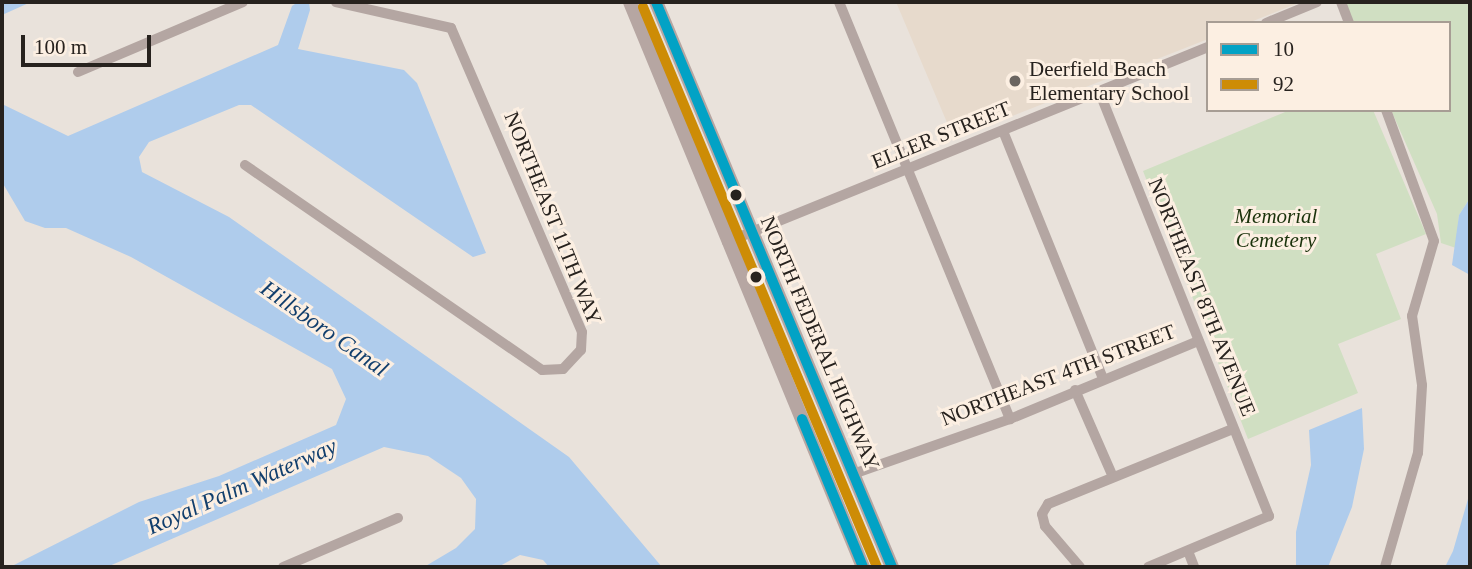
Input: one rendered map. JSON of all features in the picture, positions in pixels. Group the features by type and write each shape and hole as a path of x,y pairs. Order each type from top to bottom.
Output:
{"main road":[{"path":"630,2 727,242 864,564"},
{"name":"NORTH FEDERAL HIGHWAY","path":"656,2 677,58 892,567"},
{"path":"798,410 814,411 833,428"}],"street":[{"path":"78,72 243,2"},
{"name":"NORTHEAST 11TH WAY","path":"244,165 542,370 563,369 581,349 582,332 451,28 336,2"},
{"path":"839,2 1010,419"},
{"path":"1271,21 1317,2"},
{"path":"1341,2 1348,21"},
{"name":"ELLER STREET","path":"727,242 1206,48"},
{"name":"NORTHEAST 8TH AVENUE","path":"1099,91 1269,516 1188,551"},
{"path":"1385,567 1418,453 1422,385 1412,316 1434,241 1387,112"},
{"path":"1003,131 1103,379"},
{"name":"NORTHEAST 4TH STREET","path":"853,474 1010,419 1198,341"},
{"path":"1075,390 1113,477"},
{"path":"1080,567 1045,526 1042,514 1048,504 1233,429"},
{"path":"283,567 398,518"},
{"path":"1148,567 1188,551 1194,567"}],"shaded area":[{"name":"Deerfield Beach Elementary School","path":"896,2 1301,2 1253,21 1206,21 1206,40 954,139"}],"green space":[{"path":"1341,2 1470,2 1470,198 1459,215 1456,248 1441,243 1437,214 1392,112 1451,112 1451,21 1350,21"},
{"name":"Memorial Cemetery","path":"1285,112 1374,112 1426,234 1376,254 1401,319 1338,344 1358,393 1248,439 1143,171"}],"water":[{"path":"2,2 31,2 2,15"},
{"path":"298,2 309,2 310,10 298,49 404,70 417,83 486,253 473,257 251,105 239,105 149,142 139,157 142,172 229,217 569,457 662,567 549,567 543,560 520,555 498,567 424,567 456,548 475,529 476,499 461,478 428,456 384,447 107,567 10,567 139,502 219,476 336,425 346,399 332,369 131,257 66,228 45,228 25,221 2,182 2,104 68,136 278,45 292,6"},
{"path":"1470,198 1470,275 1452,265 1459,215"},
{"path":"1362,408 1364,449 1352,507 1328,567 1296,567 1296,532 1311,465 1309,430"},
{"path":"1470,492 1470,567 1445,567 1453,551"}],"transit line":[{"name":"10","path":"656,2 892,567"},
{"name":"92","path":"643,7 877,567"},
{"name":"10","path":"802,419 863,567"}],"place":[{"name":"Deerfield Beach Elementary School","path":"1015,81"}],"water label":[{"name":"Hillsboro Canal","path":"324,329"},
{"name":"Royal Palm Waterway","path":"242,487"}]}
